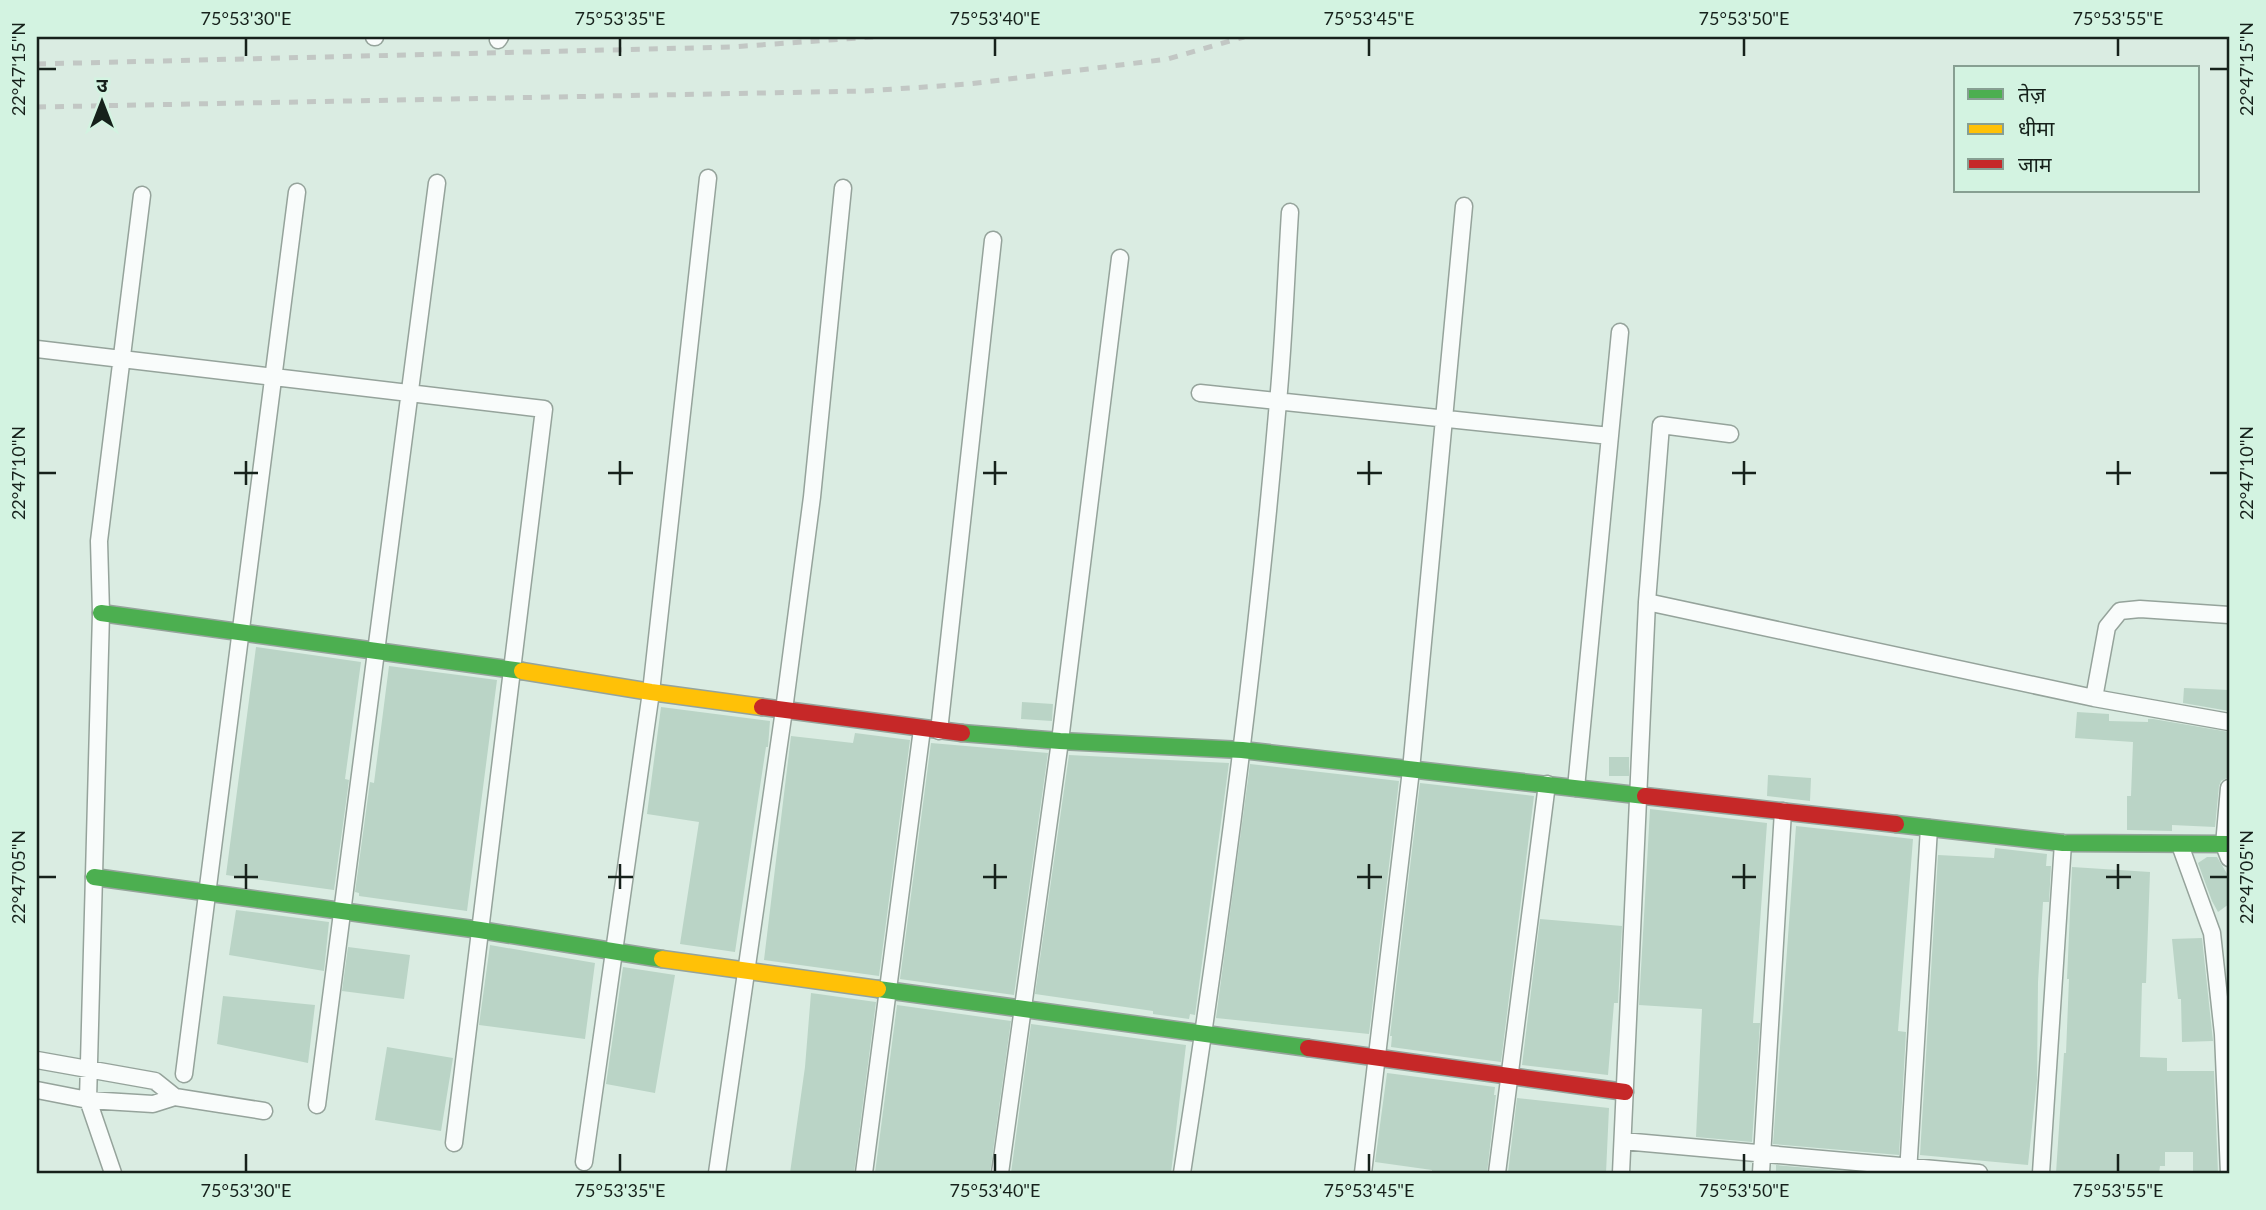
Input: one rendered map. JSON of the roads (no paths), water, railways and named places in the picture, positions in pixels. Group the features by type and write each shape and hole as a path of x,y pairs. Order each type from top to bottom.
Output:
{"street":[{"path":"584,1162 651,692 708,178"},
{"path":"317,1105 437,183"},
{"path":"717,1173 812,497 843,188"},
{"path":"184,1073 297,192"},
{"path":"113,1173 88,1100 100,613 99,541 142,195"},
{"path":"1363,1173 1411,770 1464,206"},
{"path":"1182,1173 1242,750 1279,402 1290,212"},
{"path":"864,1173 888,990 930,730 993,240"},
{"path":"1000,1173 1060,741 1121,258"},
{"path":"1576,788 1620,332"},
{"path":"37,349 544,408 454,1143"},
{"path":"1200,393 1610,436"},
{"path":"1621,1173 1647,602 1661,425 1730,434"},
{"path":"1647,602 2094,698 2229,722"},
{"path":"2094,698 2107,627 2120,611 2229,615"},
{"path":"100,613 930,730 1060,741 1242,750 2063,843 2179,845 2227,849 2229,788"},
{"path":"1497,1173 1547,785"},
{"path":"1761,1173 1783,811"},
{"path":"1908,1170 1929,828"},
{"path":"2040,1173 2063,843"},
{"path":"2179,845 2212,933 2223,1034 2229,1173"},
{"path":"94,877 480,930 615,953 1625,1092"},
{"path":"37,1060 155,1080 175,1097"},
{"path":"37,1090 88,1100 153,1104 175,1097 264,1111"},
{"path":"1623,1141 1908,1170 1979,1173"}],"railway":[{"path":"37,64 731,47 873,37"},
{"path":"37,107 865,91 969,84 1168,59 1244,37"}]}
